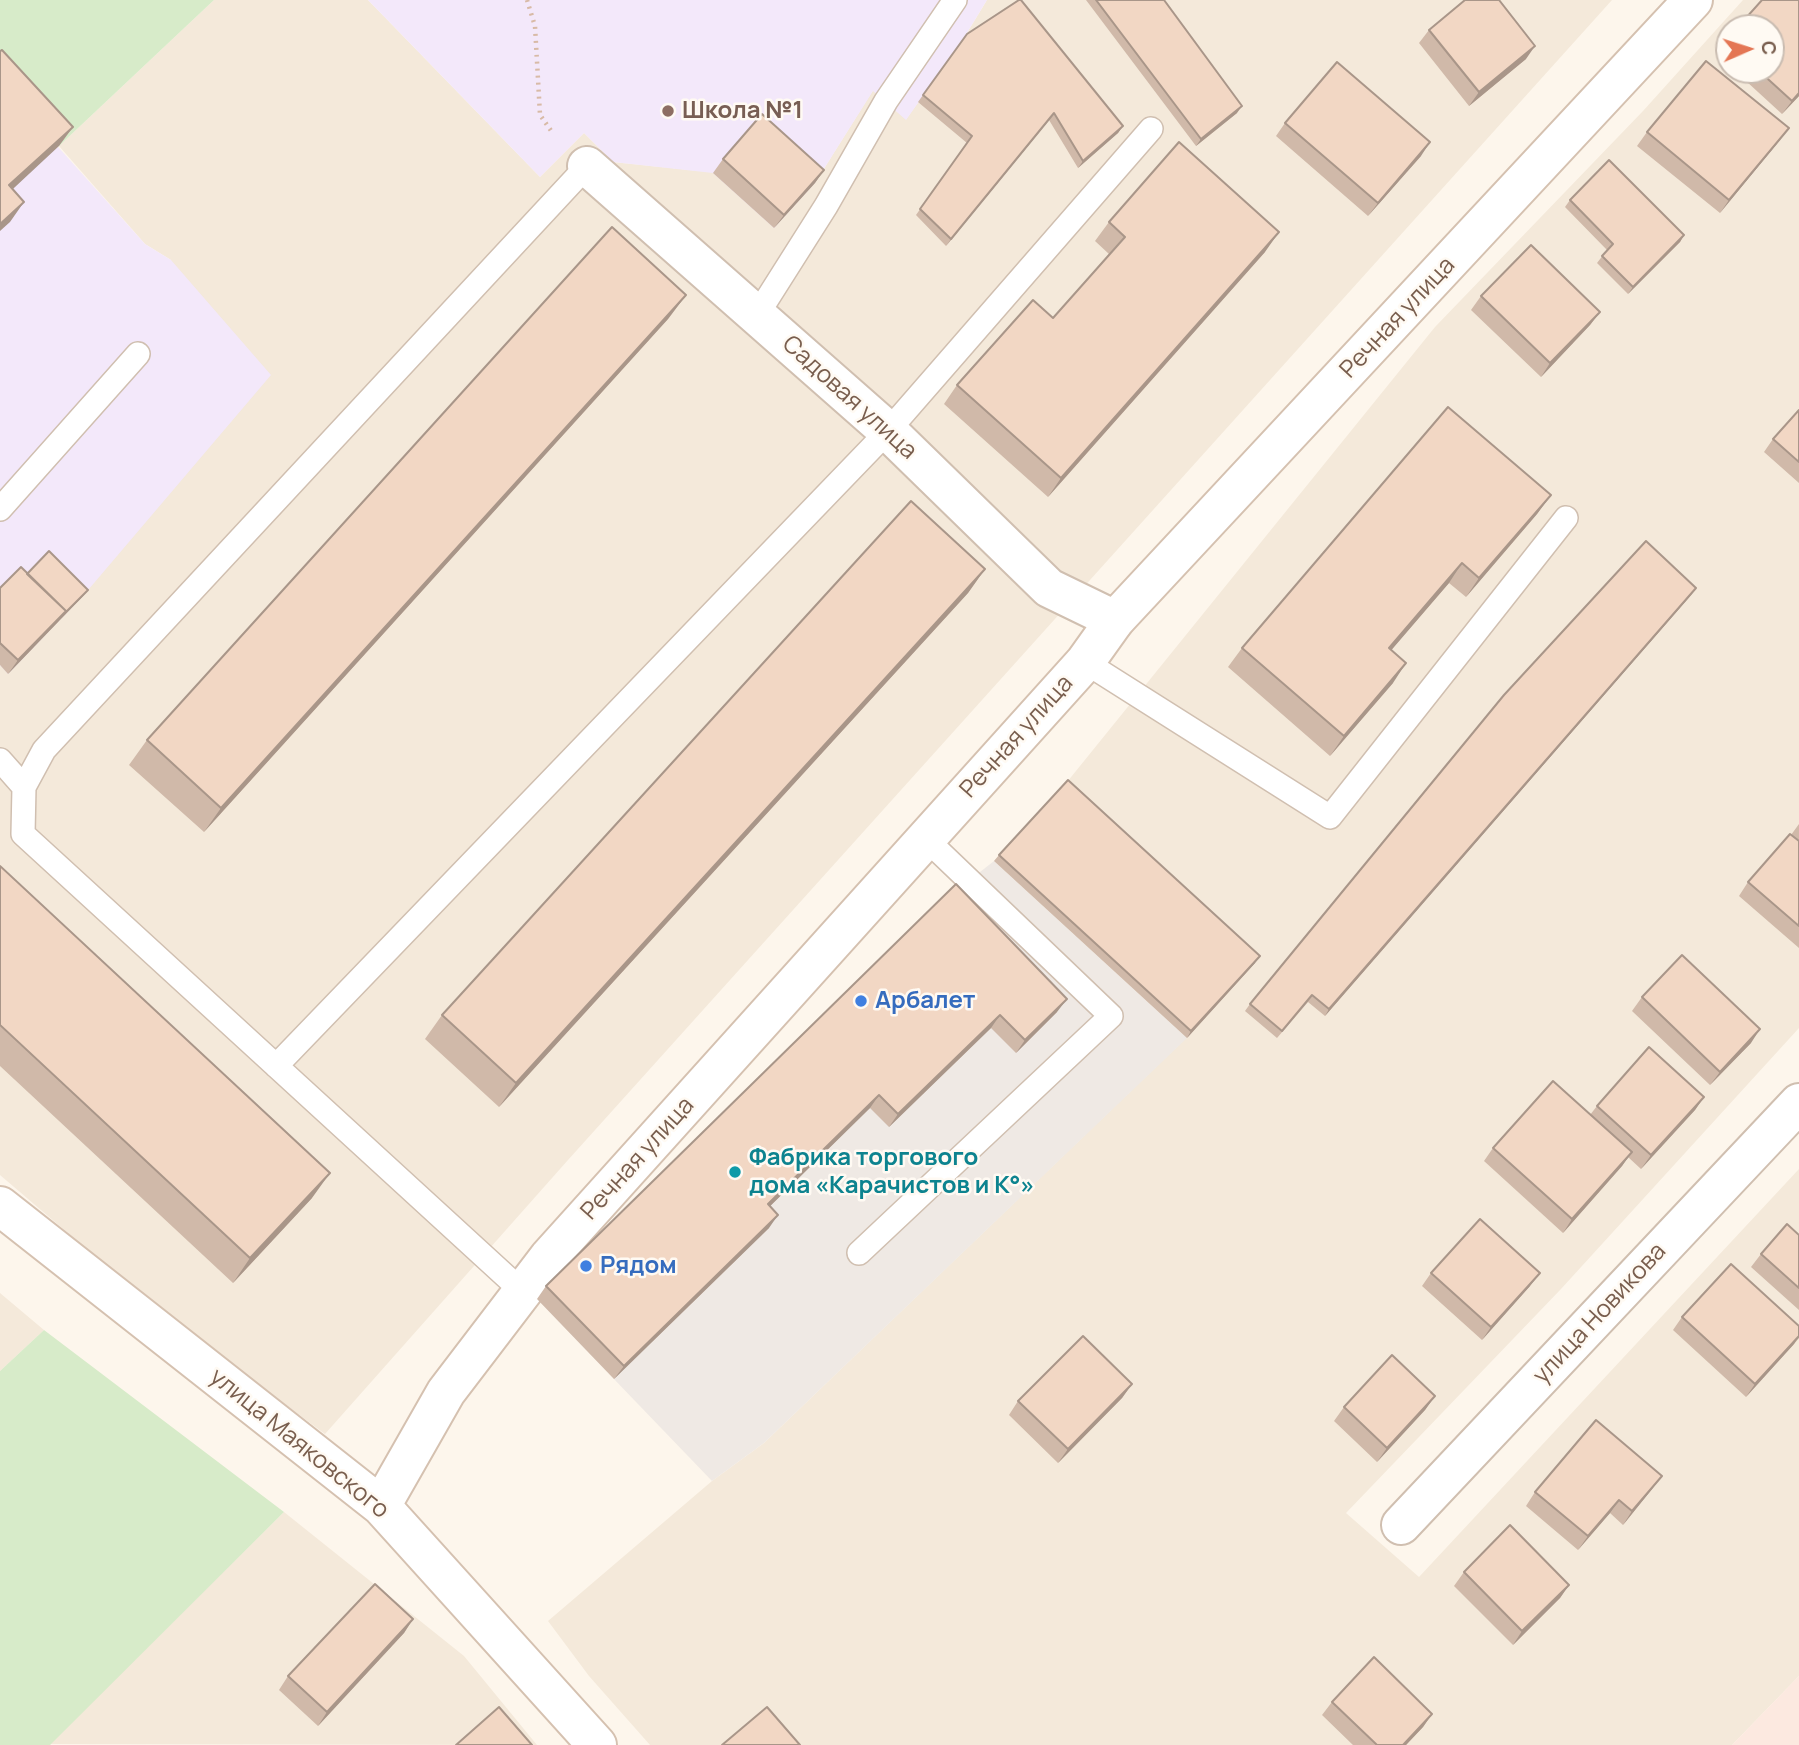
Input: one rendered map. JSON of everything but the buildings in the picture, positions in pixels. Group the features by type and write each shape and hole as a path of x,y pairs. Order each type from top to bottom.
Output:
{"street":[{"name":"Речная улица","path":"381,1506 446,1392 558,1247 1085,662 1115,620 1693,0"},
{"name":"Садовая улица","path":"587,166 888,431 1049,587 1115,620"},
{"name":"улица Новикова","path":"1401,1525 1799,1103"},
{"name":"улица Маяковского","path":"0,1206 381,1506 597,1745"}],"lane":[{"path":"757,315 827,206 886,101 955,0"},
{"path":"276,1066 888,431 1151,129"},
{"path":"523,1292 23,834 24,787 44,750 587,166"},
{"path":"0,509 138,354"},
{"path":"1085,662 1330,817 1566,518"},
{"path":"0,760 24,787"},
{"path":"859,1254 1111,1016 926,839"}],"path":[{"path":"527,0 535,26 540,116 566,151 587,166"}],"shaded area":[{"path":"214,0 368,0 540,177 584,133 613,162 815,183 873,90 906,119 962,41 987,0 1612,0 568,1160 325,1434 158,1310 0,1175 0,665 9,673 83,596 171,260 145,244 59,146"},
{"name":"Школа №1","path":"368,0 987,0 962,41 906,120 873,91 815,183 774,228 713,173 613,162 584,133 540,177"},
{"path":"1743,0 1799,0 1799,1028 1561,1289 1346,1513 1419,1577 1799,1169 1799,1676 1732,1745 650,1745 589,1676 548,1621 712,1481 764,1443 1186,1038 994,861 1063,787 1435,327 1643,111 1715,31 1715,84 1785,84 1785,14 1730,14"},
{"path":"0,82 145,244 171,260 271,375 83,596 8,674 0,665"},
{"path":"994,861 1187,1038 764,1443 712,1481 537,1299 947,898"},
{"path":"0,1293 44,1330 0,1371"},
{"path":"284,1512 464,1656 537,1745 49,1744"},
{"path":"1799,1676 1799,1745 1732,1745"}],"green space":[{"path":"0,0 214,0 59,146 0,82"},
{"path":"44,1330 284,1512 50,1745 0,1745 0,1371"}],"place":[{"name":"Школа №1","path":"668,111"},
{"name":"Арбалет","path":"861,1001"},
{"name":"Фабрика торгового дома «Карачистов и К°»","path":"735,1172"},
{"name":"Рядом","path":"586,1266"}]}
